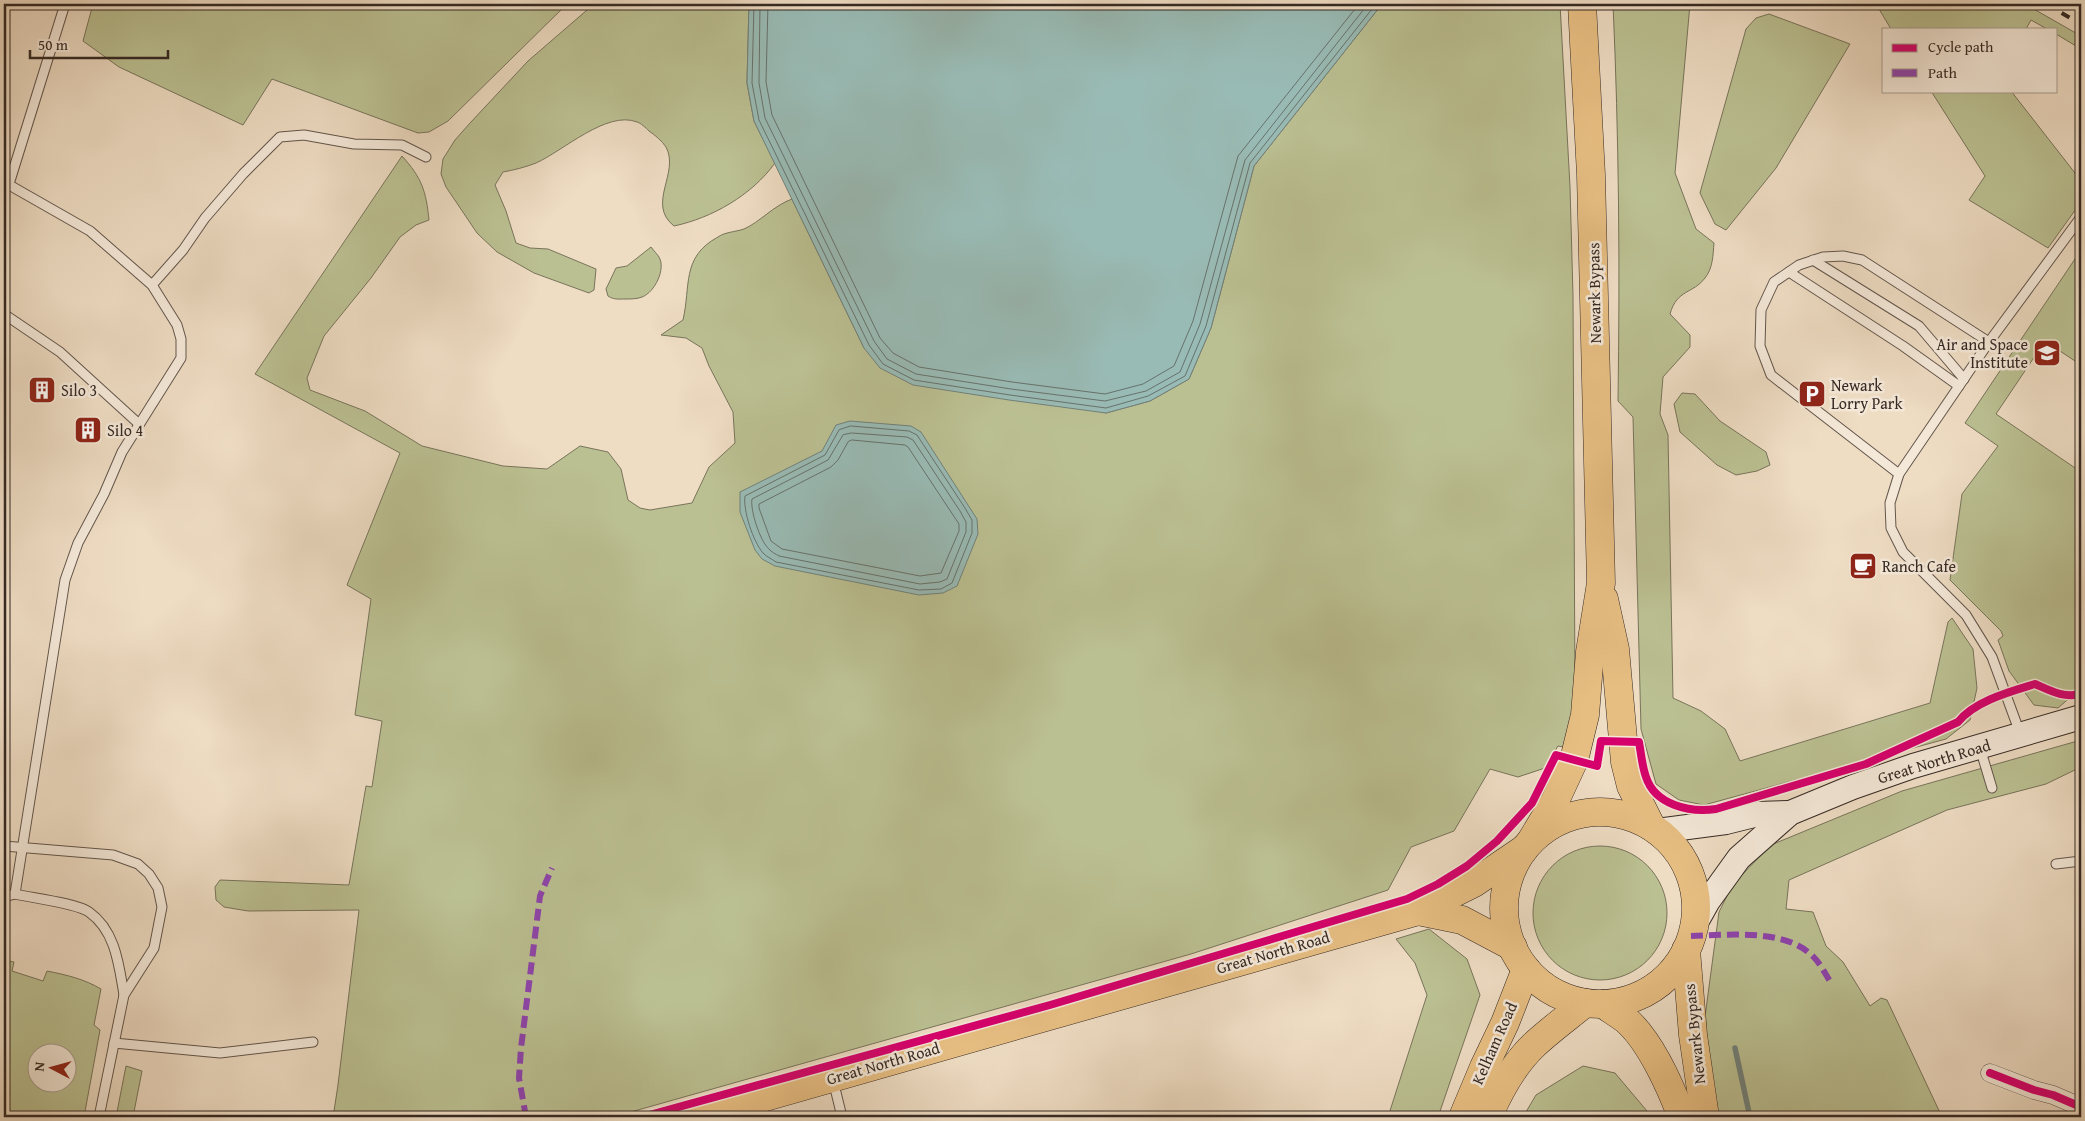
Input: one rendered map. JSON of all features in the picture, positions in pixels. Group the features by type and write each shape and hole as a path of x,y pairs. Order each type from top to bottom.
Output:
{"main road":[{"name":"Newark Bypass","path":"1519,958 1506,927 1505,896 1510,876 1555,801 1574,760 1585,715 1590,652 1601,583 1591,175 1582,4"},
{"name":"Newark Bypass","path":"1601,583 1615,649 1620,727 1626,768 1637,798 1654,828 1676,850 1691,876 1696,906 1690,938 1693,1036 1704,1117"},
{"name":"Great North Road","path":"1690,938 1708,900 1740,858 1790,813 1862,784 2081,717"},
{"name":"Great North Road","path":"695,1117 1418,911 1470,885 1528,845 1555,823 1584,813 1605,812 1620,814 1634,818 1654,828 1726,822 1758,814 1790,813"},
{"name":"Great North Road","path":"1418,911 1462,920 1519,958 1538,981 1553,991 1568,998 1594,1003"},
{"path":"1594,1003 1629,999 1652,988 1672,972 1690,938"},
{"name":"Kelham Road","path":"1463,1117 1505,1024 1519,958"},
{"name":"Newark Bypass","path":"1594,1003 1626,1020 1640,1036 1664,1076 1682,1117"},
{"name":"Kelham Road","path":"1488,1117 1506,1080 1533,1046 1594,1003"}],"street":[{"path":"1990,1073 2034,1090 2053,1094 2081,1107"}],"lane":[{"path":"15,894 65,580 78,543 104,494 122,452 181,358 180,339 176,325 152,285 90,231 6,183 65,4"},
{"path":"152,285 184,250 205,218 243,174 280,137 304,135 354,144 402,145 426,157"},
{"path":"2021,735 1987,648 1966,615 1903,552 1891,528 1890,503 1899,474 1989,342 2081,217"},
{"path":"1899,474 1771,375 1760,346 1761,310 1774,282 1799,265 1823,257 1843,256 1862,260 1989,342"},
{"path":"1813,260 1919,326 1961,383"},
{"path":"1789,272 1961,383"},
{"path":"4,314 60,352 138,424"},
{"path":"1980,747 1992,788"},
{"path":"4,846 22,849 113,855 138,864 149,874 158,888 162,907 159,928 154,948 124,995"},
{"path":"2056,864 2081,861"},
{"path":"4,897 15,894 89,911 106,928 118,956 124,995 99,1117"},
{"path":"114,1043 220,1053 313,1042"},
{"path":"832,1078 842,1117"}],"green space":[{"path":"93,4 567,4 448,121 429,132 418,133 272,79 243,125 119,67 83,41"},
{"path":"594,4 749,4 747,83 754,121 775,163 766,175 743,195 717,211 674,226 666,217 663,208 669,167 666,147 656,136 637,122 625,120 612,122 585,134 536,163 503,172 495,185 516,243 530,248 548,249 596,269 594,290 589,293 534,273 497,252 477,233 446,187 441,174 443,159 455,140 471,122 528,61"},
{"path":"1382,4 1560,4 1570,187 1573,296 1575,694 1571,721 1563,747 1558,746 1545,768 1518,777 1490,769 1454,831 1411,847 1388,890 1191,954 613,1117 327,1117 334,1111 359,910 248,911 224,907 216,900 215,887 220,880 349,885 366,786 372,787 382,721 355,715 371,599 347,585 400,453 255,374 402,156 419,178 422,185 429,220 416,225 400,237 371,278 324,336 307,378 310,390 365,411 422,446 503,466 547,469 580,446 608,452 621,469 628,500 640,508 650,510 692,503 709,467 735,443 733,412 709,366 702,348 686,338 661,335 683,320 693,263 706,245 721,235 750,226 792,199 864,348 1106,413 1150,401 1189,379 1211,328 1254,166"},
{"path":"1613,4 1690,4 1675,173 1696,229 1714,243 1708,274 1700,283 1681,296 1673,306 1670,314 1690,335 1690,347 1663,377 1660,414 1668,435 1673,698 1701,711 1725,729 1740,761 1930,703 1948,622 1952,618 1973,649 1977,688 1970,720 1946,739 1704,805 1679,800 1656,784 1641,729 1633,417 1618,401 1617,104"},
{"path":"1876,4 2025,4 2081,36 2081,49 2058,35 2058,28 2045,28 2031,20 2027,28 1890,28"},
{"path":"1769,14 1850,44 1776,168 1726,230 1715,224 1700,193 1746,29 1756,18"},
{"path":"1932,92 2012,92 2075,173 2081,187 2081,202 2048,248 1969,200 1985,176"},
{"path":"651,247 659,257 661,268 658,280 651,290 636,299 617,299 608,296 606,289 616,268 627,266"},
{"path":"2081,250 2081,365 2045,341 1996,414 2081,472 2081,688 2058,708 2034,705 2009,671 1998,640 2003,636 2001,631 1950,580 1962,494 1998,446 1965,423"},
{"path":"1682,393 1695,394 1720,421 1766,452 1770,465 1757,471 1736,475 1717,465 1680,432 1674,404"},
{"path":"2081,740 2081,767 2046,784 1947,810 1789,880 1786,909 1813,912 1826,946 1843,962 1870,1006 1881,998 1887,1000 1942,1117 1715,1117 1705,1017 1719,912 1733,884 1771,845 1902,791"},
{"path":"1600,846 1626,851 1637,857 1647,866 1656,876 1662,887 1667,913 1662,939 1656,950 1647,960 1637,969 1626,975 1600,980 1574,975 1563,969 1553,960 1544,950 1538,939 1533,913 1538,887 1544,876 1553,866 1563,857 1574,851"},
{"path":"1429,929 1467,959 1480,995 1438,1117 1388,1117 1427,995 1415,963 1396,939"},
{"path":"4,960 14,962 12,971 43,981 47,971 75,978 101,989 94,1025 100,1030 84,1117 4,1117"},
{"path":"126,1066 142,1071 133,1117 116,1117"},
{"path":"1583,1066 1615,1073 1652,1117 1523,1117 1536,1095"}],"water":[{"path":"749,4 1382,4 1254,166 1211,328 1189,379 1150,401 1106,413 913,385 880,368 864,348 754,121 747,83"},
{"path":"850,421 911,426 921,432 977,519 978,534 957,586 943,593 919,595 775,566 762,559 755,550 740,512 740,492 822,451 836,425"}],"waterway":[{"path":"1735,1048 1750,1117"}],"railway":[{"path":"2046,4 2081,24"},
{"path":"2071,4 2081,10"}],"marked path":[{"path":"526,1117 519,1078 521,1048 540,896 552,868"},
{"path":"1691,936 1752,935 1783,940 1796,945 1812,955 1831,983"}],"cycle path":[{"path":"642,1117 1050,1005 1407,899 1438,884 1467,866 1497,841 1532,803 1556,755 1597,766 1601,741 1639,742 1646,777 1657,794 1675,805 1695,810 1706,810 1716,809 1866,764 1958,722 1974,708 2014,690 2035,684 2063,694 2081,694"},
{"path":"1990,1073 2081,1107"}],"place":[{"name":"Air and Space Institute","path":"2047,353"},
{"name":"Silo 3","path":"42,390"},
{"name":"Newark Lorry Park","path":"1812,394"},
{"name":"Silo 4","path":"88,430"},
{"name":"Ranch Cafe","path":"1863,566"}]}
